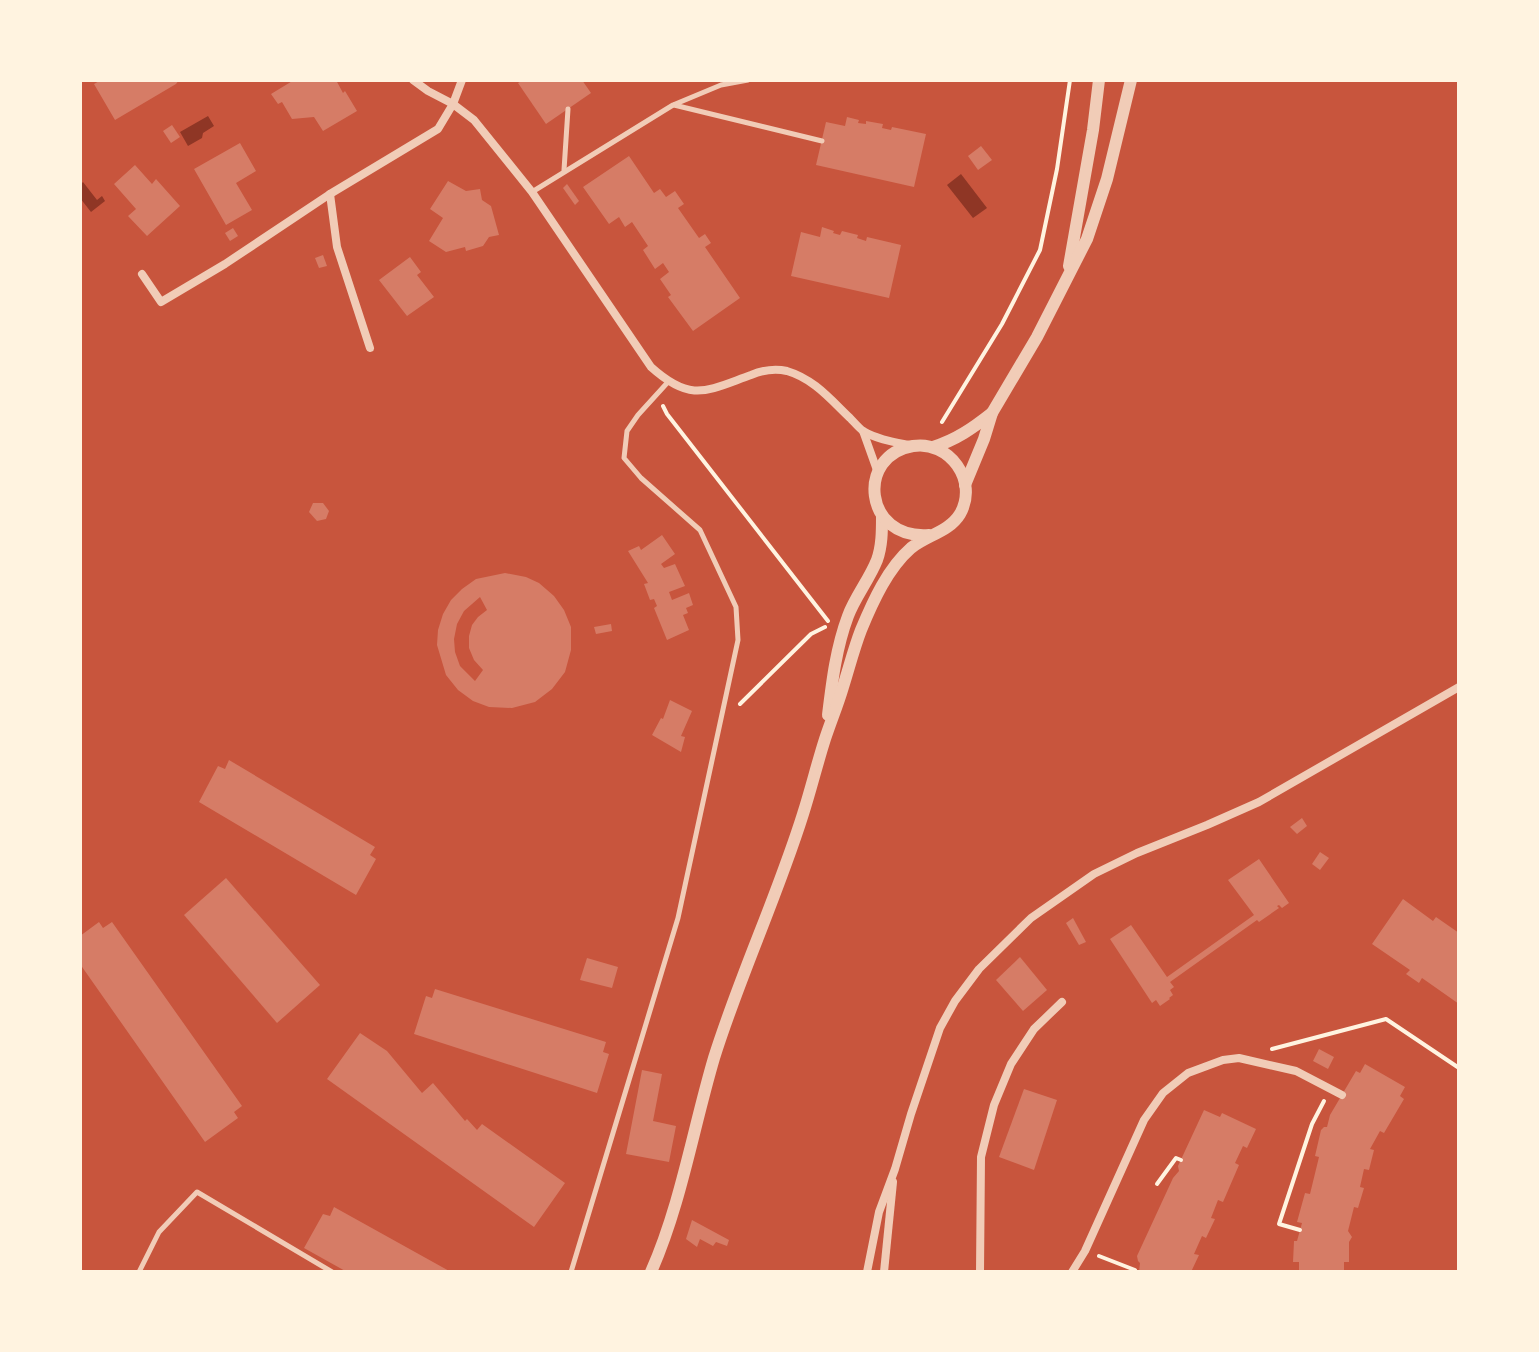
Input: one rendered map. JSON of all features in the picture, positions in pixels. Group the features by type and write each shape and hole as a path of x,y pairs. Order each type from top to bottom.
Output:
{"street":[{"path":"413,80 474,120 532,192 651,367 668,382 680,388 706,391 761,371 786,371 812,381 863,431 890,442 912,446 933,447 949,442 992,413"},
{"path":"142,274 161,302 225,264 330,194 438,129 453,104 462,80"},
{"path":"1066,281 1099,80"},
{"path":"965,485 992,413 1037,337 1087,239 1107,179 1131,80"},
{"path":"330,194 337,247 370,348"},
{"path":"826,738 831,687 842,635 849,613 877,559 882,537 882,517 875,496 878,473 863,431"},
{"path":"878,473 891,455 912,446"},
{"path":"651,1272 673,1213 724,1026 783,872 861,630 893,567 929,535 950,526 965,500 965,485 958,465 933,447"},
{"path":"882,517 898,531 929,535"},
{"path":"867,1272 879,1212 940,1028 979,969 1031,918 1094,874 1259,802 1459,687"},
{"path":"980,1272 981,1157 994,1105 1011,1064 1034,1029 1062,1002"},
{"path":"1072,1272 1085,1251 1144,1120 1163,1093 1188,1073 1223,1060 1239,1058 1296,1071 1342,1095"},
{"path":"884,1272 895,1169"}],"lane":[{"path":"532,192 673,105 721,85 748,80"},
{"path":"673,105 822,141"},
{"path":"564,171 568,109"},
{"path":"571,1272 678,918 738,640 736,607 700,530 641,478 624,458 627,431 668,382"},
{"path":"139,1272 159,1232 197,1192 332,1272"}],"path":[{"path":"942,422 1002,324 1040,250 1057,169 1070,80"},
{"path":"720,724 811,634 830,624"},
{"path":"1239,1058 1386,1019 1459,1068"},
{"path":"1300,1230 1279,1224 1312,1124 1330,1089"},
{"path":"1157,1184 1176,1158 1181,1160"},
{"path":"1085,1251 1135,1270"}],"shaded area":[{"path":"208,116 214,126 188,146 180,132"},
{"path":"961,174 987,208 973,218 947,185"},
{"path":"83,182 97,200 102,196 105,201 91,212 80,198"}],"building":[{"path":"101,80 179,80 115,120 94,84"},
{"path":"294,80 336,80 357,111 323,131 314,117 292,119 282,102 278,104 271,94"},
{"path":"523,80 582,80 591,93 546,124 518,83"},
{"path":"847,117 859,120 858,123 866,124 866,121 883,124 882,128 891,130 892,127 926,134 914,187 816,165 826,122 845,126"},
{"path":"172,125 180,137 171,143 163,131"},
{"path":"240,143 256,171 236,183 252,210 226,225 194,169"},
{"path":"981,146 992,160 978,170 968,156"},
{"path":"629,156 654,193 660,189 666,197 675,191 684,204 678,208 699,238 705,234 711,243 705,247 740,298 693,331 668,297 671,295 660,279 669,272 663,263 655,269 643,250 648,246 632,222 625,227 619,217 609,224 583,187"},
{"path":"135,165 152,184 156,179 180,206 147,236 128,216 136,209 114,184"},
{"path":"448,181 466,191 480,189 482,200 491,206 499,235 489,237 483,246 466,251 465,247 446,252 429,241 443,218 430,209"},
{"path":"567,184 579,201 575,205 563,188"},
{"path":"822,227 840,235 842,231 858,235 857,238 866,241 867,237 901,245 889,298 791,276 801,232 820,237"},
{"path":"233,228 238,236 230,241 225,233"},
{"path":"323,255 327,266 319,268 315,258"},
{"path":"410,257 421,272 417,275 434,297 407,316 379,280"},
{"path":"313,503 323,503 329,511 326,519 317,521 309,512"},
{"path":"662,535 675,554 661,564 664,568 675,564 685,586 669,592 672,600 689,593 693,605 686,608 688,613 683,615 689,630 667,640 654,608 657,606 654,599 650,600 644,584 648,583 628,551 639,546 641,550"},
{"path":"505,573 526,577 554,596 564,610 571,627 571,650 565,672 552,689 535,702 512,708 489,707 473,701 458,690 446,675 437,645 443,614 451,600 476,579","holes":["480,597 487,610 472,625 469,636 469,648 483,670 475,681 460,666 454,639 464,611"]},
{"path":"611,624 612,631 596,634 594,627"},
{"path":"670,700 692,711 681,736 685,737 681,752 652,735 663,719"},
{"path":"229,760 375,847 370,855 376,859 356,895 199,802 218,766 225,769"},
{"path":"1302,818 1307,826 1297,834 1290,827"},
{"path":"1320,852 1329,858 1320,870 1312,864"},
{"path":"1259,859 1289,903 1282,908 1277,906 1279,908 1259,922 1257,920 1170,982 1174,987 1170,990 1173,995 1170,999 1160,1006 1156,1000 1152,1003 1110,939 1131,925 1167,977 1254,915 1228,880"},
{"path":"226,878 320,985 277,1023 184,915"},
{"path":"1403,899 1433,921 1436,917 1459,933 1459,1004 1422,978 1419,983 1406,974 1410,970 1372,944"},
{"path":"1073,918 1086,942 1079,945 1066,923"},
{"path":"99,922 103,928 112,922 242,1106 234,1112 238,1118 205,1142 80,964 80,936"},
{"path":"1020,957 1047,990 1023,1011 996,980"},
{"path":"587,958 618,967 612,988 580,980"},
{"path":"435,989 606,1042 603,1052 609,1054 597,1093 414,1034 426,996 432,998"},
{"path":"360,1033 387,1051 422,1093 433,1083 465,1121 467,1119 477,1130 482,1124 565,1183 534,1227 327,1079"},
{"path":"1319,1049 1334,1057 1328,1069 1313,1061"},
{"path":"1365,1064 1405,1087 1400,1096 1404,1099 1384,1133 1380,1131 1370,1149 1374,1150 1369,1170 1364,1169 1360,1187 1364,1188 1358,1208 1354,1207 1348,1231 1352,1237 1349,1262 1344,1262 1344,1272 1299,1272 1299,1262 1293,1262 1294,1241 1297,1241 1302,1223 1297,1222 1305,1193 1310,1194 1319,1157 1315,1156 1321,1130 1327,1127 1330,1115 1356,1071 1360,1073"},
{"path":"642,1070 662,1074 653,1121 676,1126 669,1162 626,1154"},
{"path":"1024,1089 1057,1100 1034,1170 999,1157"},
{"path":"1204,1110 1220,1117 1222,1113 1256,1129 1235,1163 1239,1165 1223,1202 1218,1200 1211,1218 1215,1219 1206,1238 1202,1236 1194,1254 1199,1255 1191,1272 1139,1272 1137,1256 1179,1171 1178,1166"},
{"path":"334,1207 451,1272 347,1272 304,1248 323,1214 330,1216"},
{"path":"692,1220 729,1240 727,1246 716,1242 713,1246 700,1239 697,1247 686,1239"}]}
